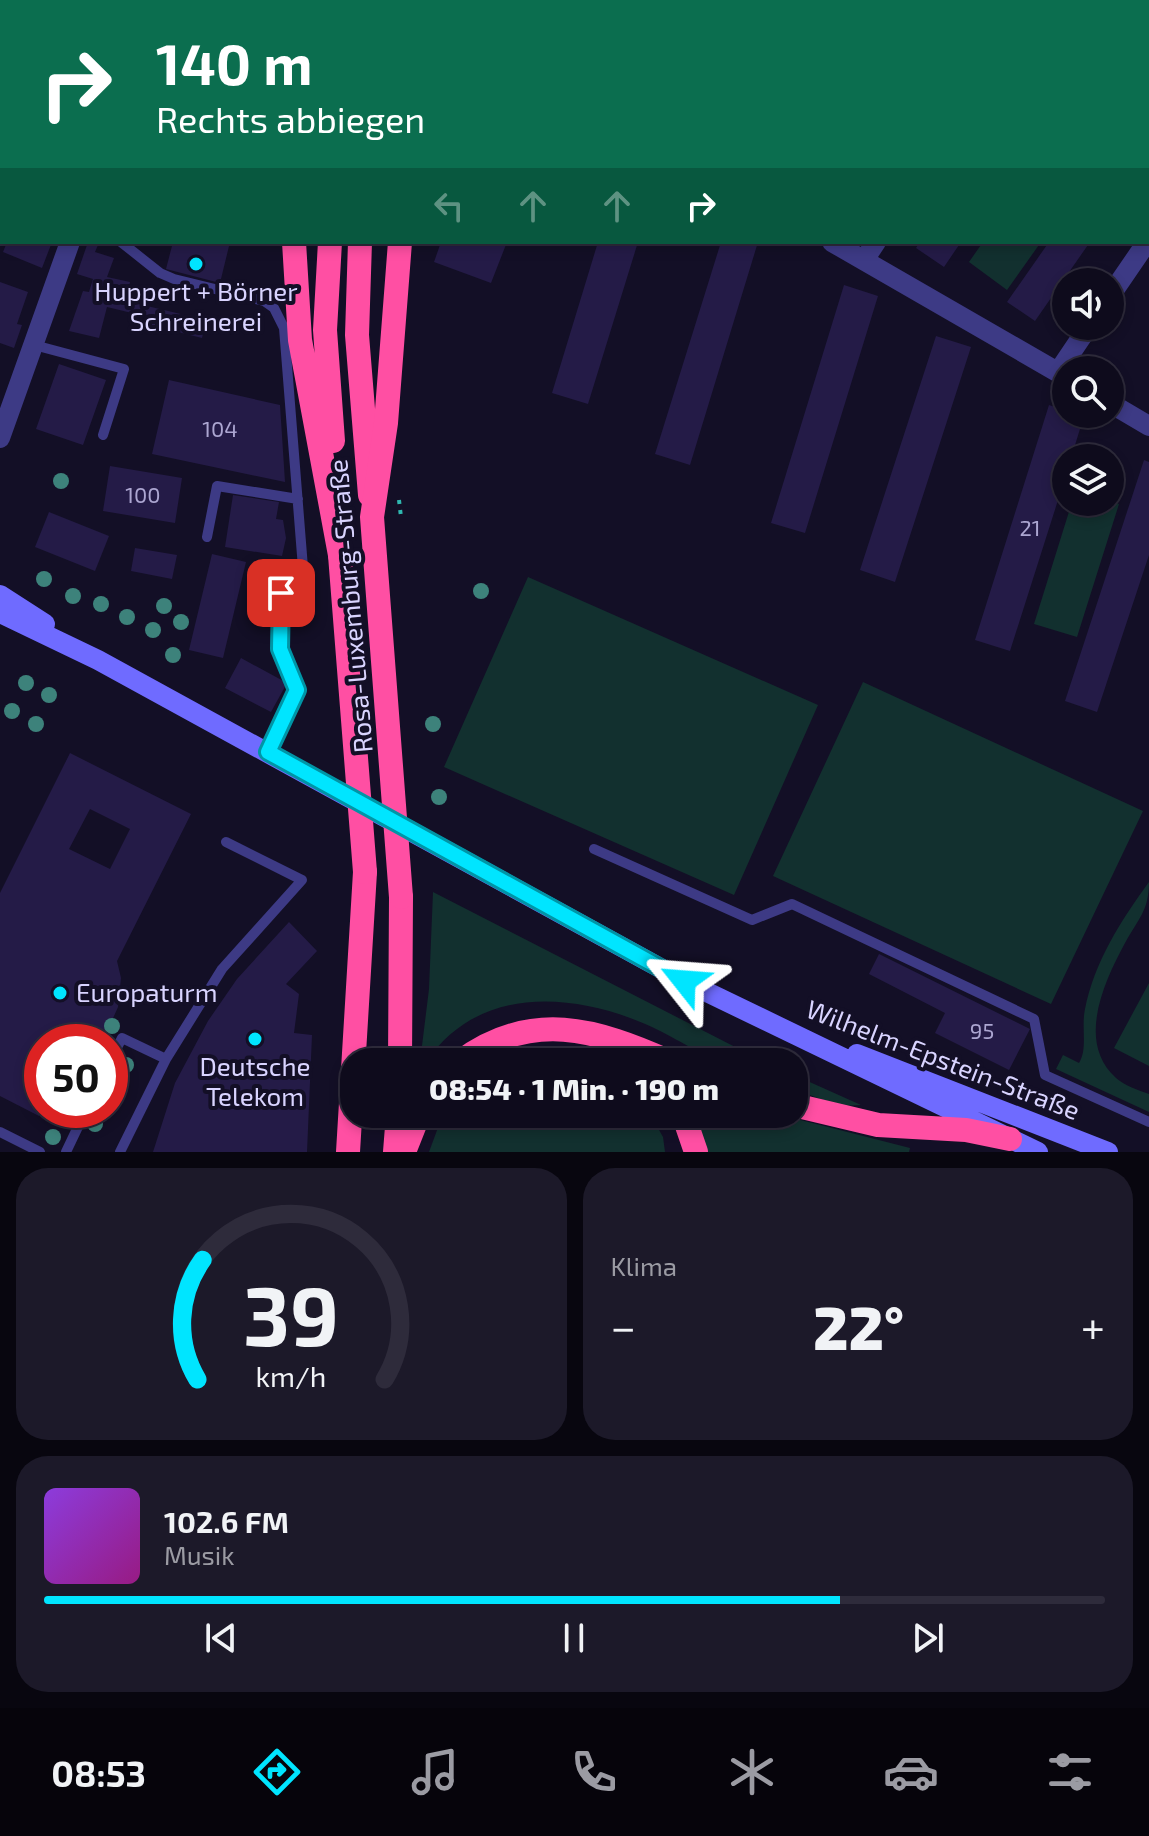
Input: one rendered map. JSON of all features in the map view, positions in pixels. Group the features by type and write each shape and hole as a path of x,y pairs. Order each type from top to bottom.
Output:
{"highway":[{"path":"294,244 300,340 340,555"},
{"name":"Rosa-Luxemburg-Straße","path":"330,244 325,330 365,872 348,1152"},
{"name":"Rosa-Luxemburg-Straße","path":"360,244 357,335 401,897 400,1048"},
{"path":"372,517 386,423 400,244"},
{"path":"481,1048 514,1034 560,1028 603,1036 634,1048"},
{"path":"603,1036 622,1048"},
{"path":"808,1108 878,1125 966,1130 1010,1139"},
{"path":"395,1152 397,1128"},
{"path":"404,1152 413,1128"},
{"path":"688,1128 696,1152"}],"main road":[{"name":"Wilhelm-Epstein-Straße","path":"0,595 98,660"},
{"name":"Wilhelm-Epstein-Straße","path":"0,613 98,660 577,924 759,1018 1038,1152"},
{"name":"Wilhelm-Epstein-Straße","path":"759,1018 927,1079 1108,1152"}],"street":[{"path":"0,438 69,244"},
{"path":"836,244 1052,369"},
{"path":"864,260 875,244"},
{"path":"1124,276 1146,244"},
{"path":"1124,411 1149,426"}],"lane":[{"path":"124,244 160,273 264,301 281,317 305,593 281,593 280,649 297,690 268,752"},
{"path":"34,345 124,369 103,435"},
{"path":"207,537 217,486 298,499"},
{"path":"120,1152 166,1059 222,969 302,880 226,842"},
{"path":"594,849 752,920 792,904 1034,1019 1045,1075 1149,1122"},
{"path":"128,1041 166,1059"},
{"path":"66,1152 77,1128"},
{"path":"0,1132 40,1152"}],"green space":[{"path":"982,244 1040,244 1007,290 969,262"},
{"path":"1068,516 1115,516 1077,637 1034,624"},
{"path":"528,577 818,705 734,895 444,767"},
{"path":"863,682 1143,811 1051,1004 773,876"},
{"path":"1149,882 1145,908 1102,993 1096,1030 1104,1063 1120,1081 1149,1094 1149,1112 1056,1069 1063,1055 1079,1063 1082,1057 1085,1009 1095,975 1119,927"},
{"path":"433,892 737,1048 692,1048 622,1015 561,1002 530,1002 500,1007 473,1019 438,1048 422,1048 429,989"},
{"path":"1149,983 1149,1066 1114,1048"},
{"path":"808,1081 861,1105 839,1106 808,1094"},
{"path":"808,1122 910,1148 909,1152 706,1152 698,1128 808,1128"},
{"path":"438,1128 658,1128 665,1152 429,1152"}],"building":[{"path":"6,244 51,244 42,268 3,252"},
{"path":"87,244 98,245 95,252 114,258 107,277 130,282 126,301 206,320 202,338 134,321 136,314 107,307 99,338 69,331 83,291 89,292 93,279 77,274"},
{"name":"Huppert + Börner Schreinerei","path":"172,244 230,244 220,283 166,269"},
{"path":"440,244 506,244 491,283 434,262"},
{"path":"597,244 637,244 588,404 552,393"},
{"path":"720,244 757,244 690,465 655,454"},
{"path":"919,244 960,244 944,267 916,248"},
{"path":"1048,244 1089,244 1072,268 1052,268 1052,297 1035,321 1007,302"},
{"path":"0,282 28,292 17,324 22,325 14,348 0,343"},
{"path":"844,285 878,296 805,533 771,523"},
{"path":"936,336 971,347 895,582 860,570"},
{"path":"59,364 106,380 83,445 36,429"},
{"path":"169,380 280,405 285,482 152,454"},
{"path":"1049,405 1052,406 1052,428 1080,428 1075,444 1052,444 1053,516 1010,651 975,640"},
{"path":"1144,460 1149,462 1149,555 1097,712 1065,701"},
{"path":"110,466 182,478 175,523 103,511"},
{"path":"233,495 279,502 276,519 283,520 286,538 282,556 225,547"},
{"path":"49,512 109,536 95,571 35,547"},
{"path":"135,548 177,555 172,579 131,571"},
{"path":"212,554 246,562 223,658 189,650"},
{"path":"241,658 287,683 271,712 225,688"},
{"path":"70,753 191,814 117,961 121,978 118,1007 110,1024 24,1024 24,1108 0,1096 0,893","holes":["90,809 130,829 110,869 69,849"]},
{"name":"Deutsche Telekom","path":"289,922 317,951 286,984 299,994 294,1033 312,1035 307,1152 153,1152 175,1083 208,1021 237,979"},
{"path":"879,954 1030,1029 1009,1070 935,1033 945,1013 869,974"}],"place":[{"name":"Huppert + Börner Schreinerei","path":"196,264"},
{"name":"Europaturm","path":"60,993"},
{"name":"Deutsche Telekom","path":"255,1039"}],"route":[{"path":"281,593 280,649 297,690 268,752 684,981"}]}
